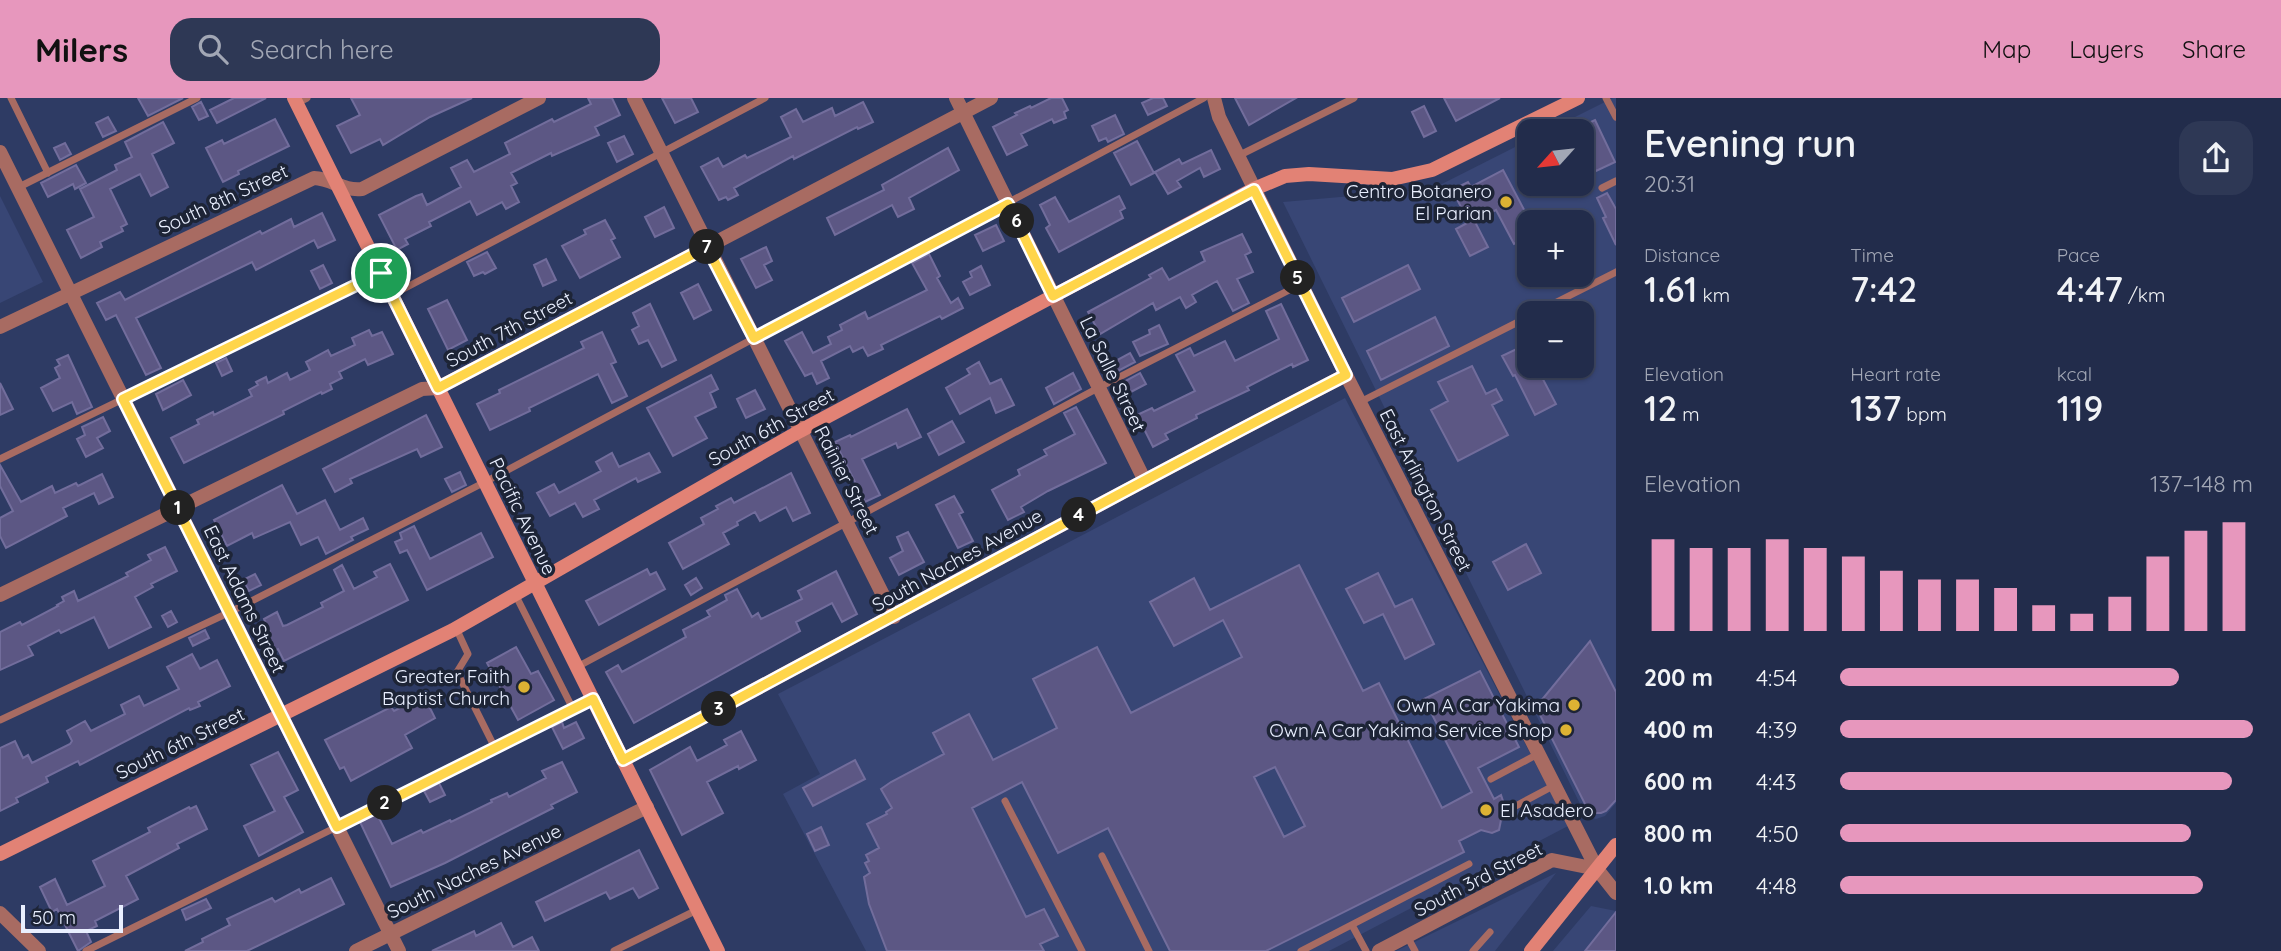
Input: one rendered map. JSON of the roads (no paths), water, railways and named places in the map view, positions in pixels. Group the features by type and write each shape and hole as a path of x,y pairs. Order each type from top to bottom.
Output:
{"street":[{"name":"South 8th Street","path":"0,327 314,178 326,179 350,190 362,189 539,98"},
{"name":"Rainier Street","path":"634,98 894,617"},
{"name":"La Salle Street","path":"956,98 1144,479"},
{"name":"South 7th Street","path":"0,595 422,389 438,388 991,98"},
{"name":"East Arlington Street","path":"1214,98 1219,117 1346,375 1597,869 1616,892"},
{"name":"South 6th Street","path":"0,854 456,628 800,431 1254,190 1285,176 1309,174 1392,179 1413,176 1432,170 1578,98"},
{"name":"Pacific Avenue","path":"299,100 337,185 718,951"},
{"name":"East Adams Street","path":"0,152 399,951"},
{"name":"South Naches Avenue","path":"623,760 894,617 1144,479 1346,375"},
{"name":"South Naches Avenue","path":"356,951 647,807"},
{"path":"1531,951 1616,845"},
{"name":"South 3rd Street","path":"1379,951 1552,860 1597,869"},
{"path":"0,913 39,951"}],"lane":[{"path":"11,98 48,173"},
{"path":"18,188 197,98"},
{"path":"392,295 765,98"},
{"path":"0,720 230,612 485,482 1205,98"},
{"path":"1238,156 1354,98"},
{"path":"1606,98 1615,113"},
{"path":"1602,188 1616,181"},
{"path":"1559,301 1616,272"},
{"path":"0,458 381,273"},
{"path":"577,667 1098,388 1301,284"},
{"path":"1360,402 1517,323"},
{"path":"515,594 573,709"},
{"path":"456,628 468,654 457,672 495,748"},
{"path":"86,951 593,699"},
{"path":"1491,779 1539,754"},
{"path":"1512,808 1556,785"},
{"path":"1005,801 1082,951"},
{"path":"1102,856 1149,951"},
{"path":"1301,951 1469,864"},
{"path":"614,951 698,910"},
{"path":"1352,925 1366,951"},
{"path":"1473,951 1490,932"},
{"path":"1408,936 1415,951"}],"place":[{"name":"Centro Botanero El Parian","path":"1506,202"},
{"name":"Greater Faith Baptist Church","path":"524,687"},
{"name":"Own A Car Yakima","path":"1574,705"},
{"name":"Own A Car Yakima Service Shop","path":"1566,730"},
{"name":"El Asadero","path":"1486,810"}]}
